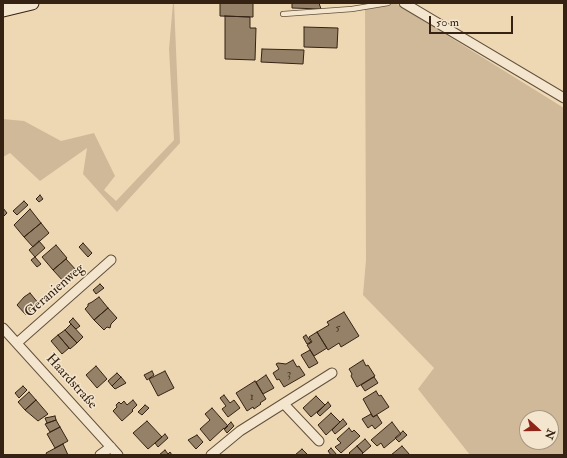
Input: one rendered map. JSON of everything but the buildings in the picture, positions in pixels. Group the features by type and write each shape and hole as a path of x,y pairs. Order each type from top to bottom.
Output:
{"main road":[{"path":"3,10 32,3"}],"street":[{"path":"404,3 564,98"},
{"name":"Geranienweg","path":"17,343 111,260"},
{"name":"Haardstraße","path":"3,328 118,455"},
{"path":"211,455 240,430 332,373"},
{"path":"284,404 319,441"},
{"path":"100,455 111,447"}],"lane":[{"path":"283,14 352,10 388,3"}],"shaded area":[{"path":"173,3 180,143 117,212 83,174 87,148 40,181 10,153 3,157 3,119 24,121 61,141 94,133 115,176 104,190 116,201 174,140 169,49"},
{"path":"365,3 395,3 564,108 564,455 470,455 418,389 434,368 363,295 366,260"}]}
